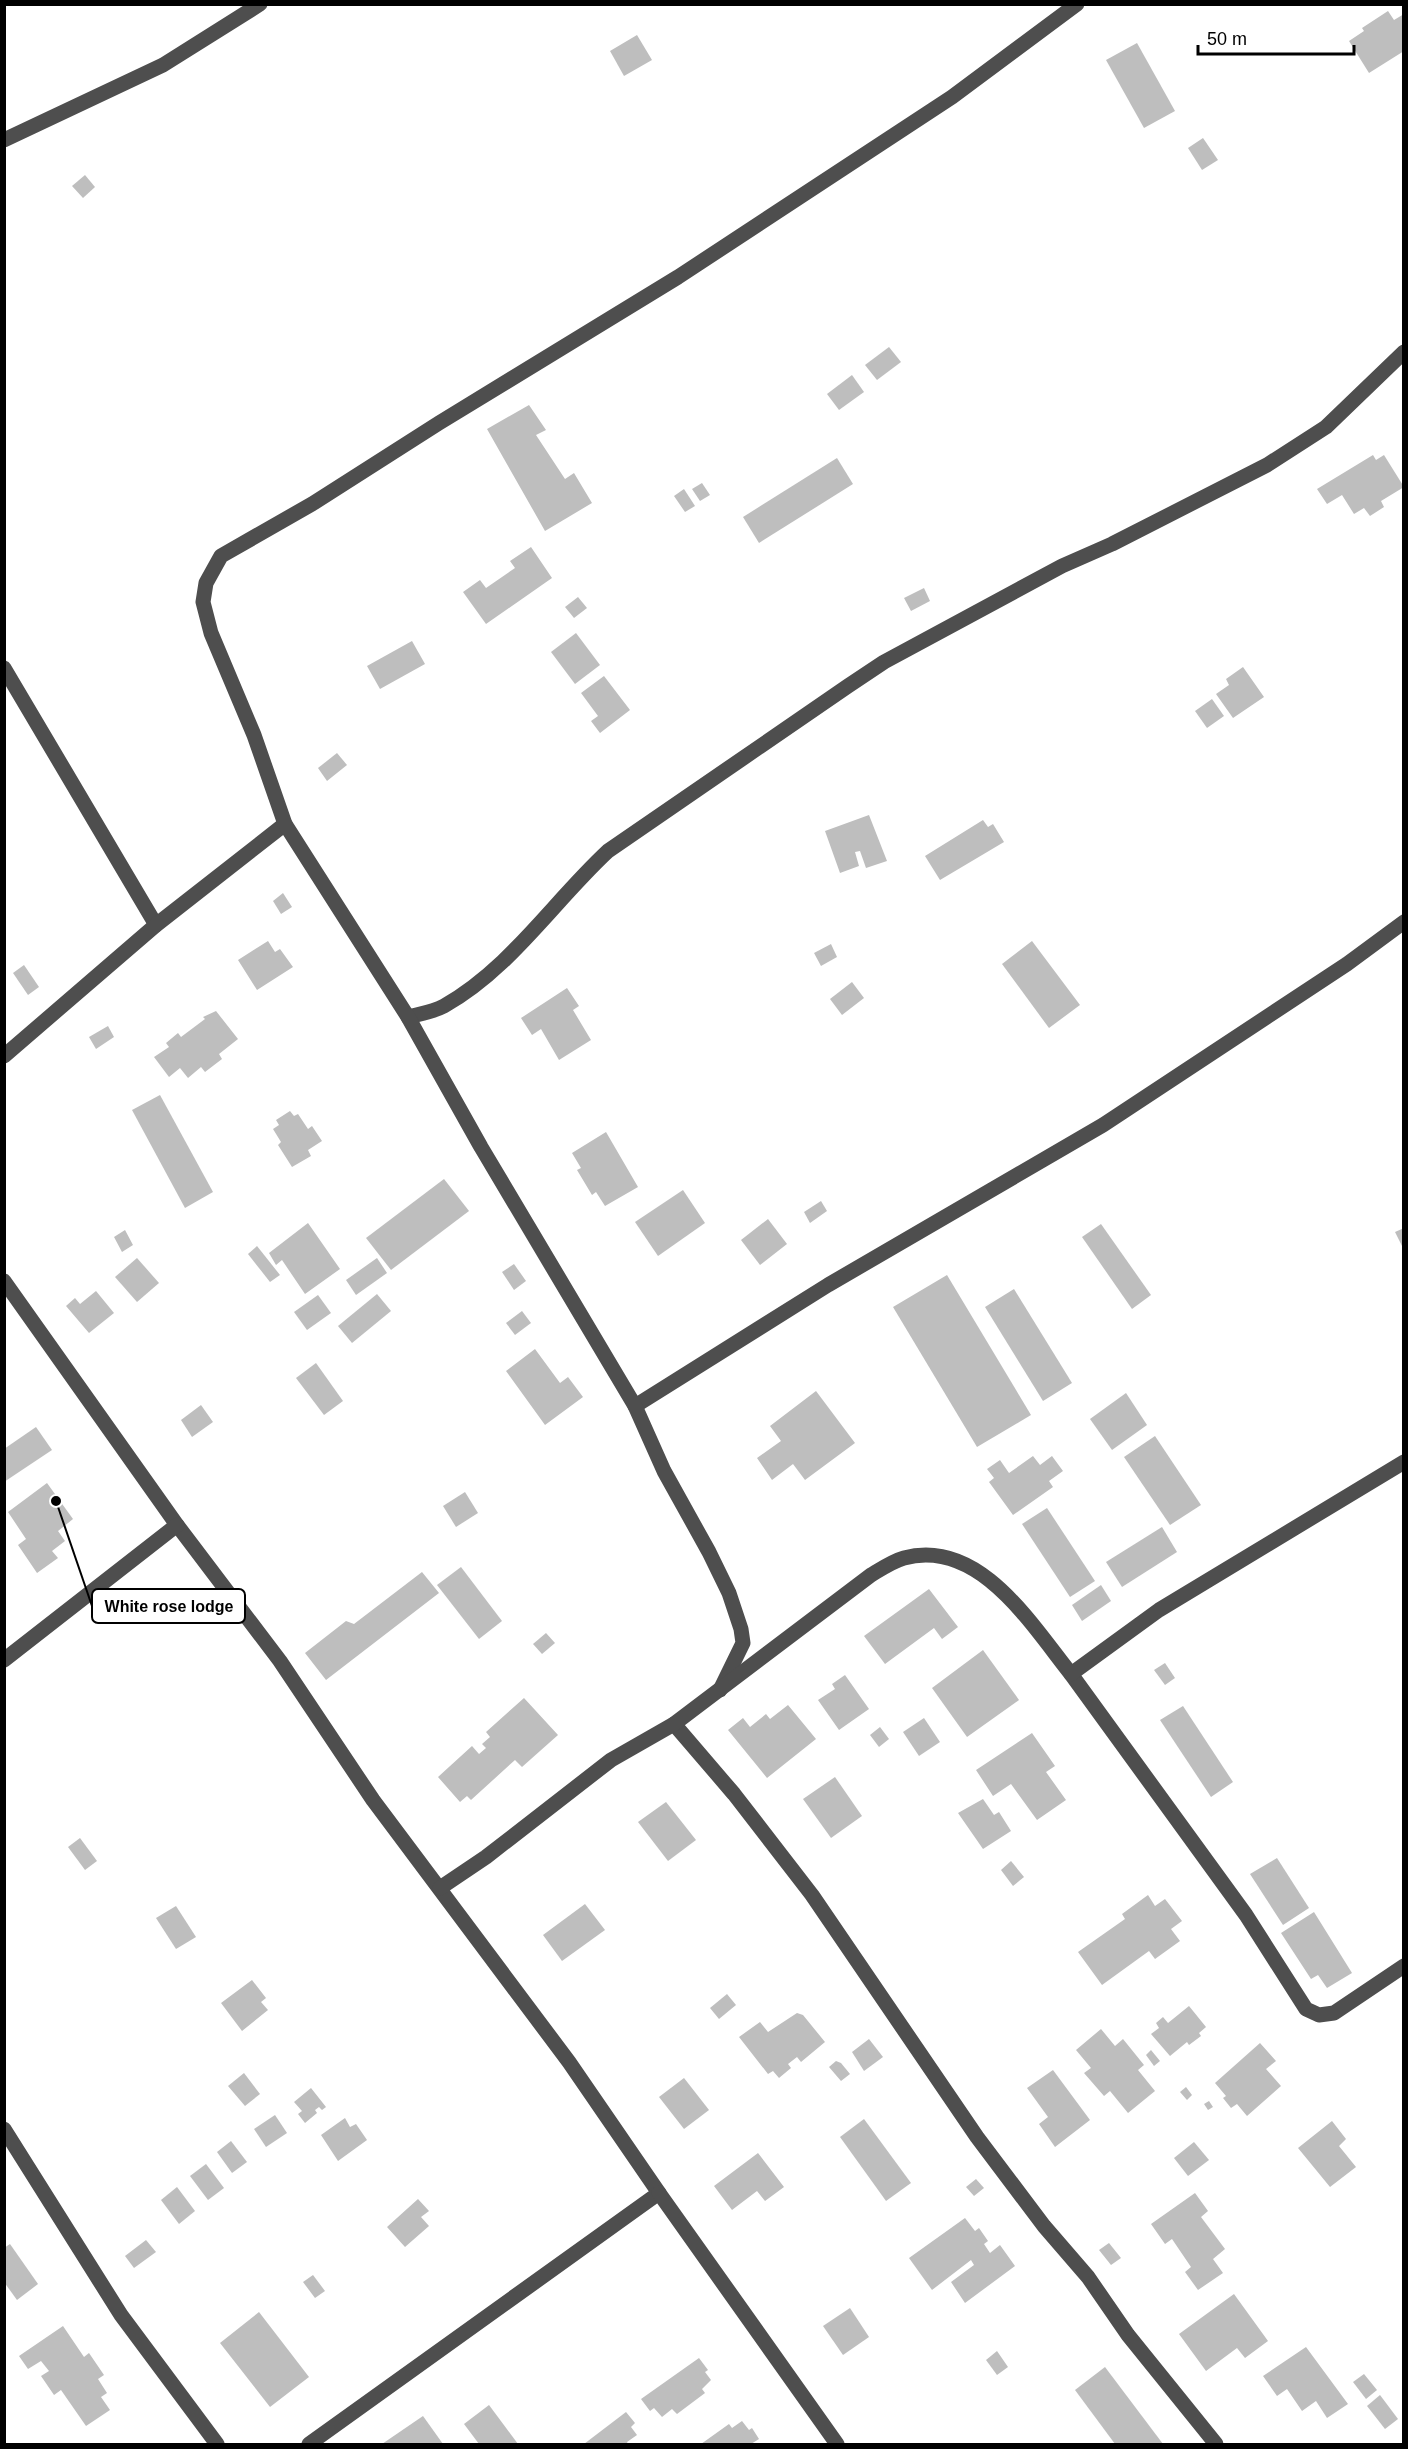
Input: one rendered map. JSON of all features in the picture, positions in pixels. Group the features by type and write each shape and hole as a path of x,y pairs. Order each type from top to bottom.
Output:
{"street":[{"path":"4,140 163,65 260,4"},
{"path":"720,1690 743,1643 741,1629 729,1593 709,1552 663,1471 635,1406 481,1147 408,1017 285,824 254,735 210,633 202,602 206,583 221,556 312,504 439,423 678,277 952,97 1077,4"},
{"path":"408,1017 442,1008 481,981 525,940 578,879 608,851 838,692 884,662 1062,566 1112,544 1268,465 1326,427 1404,352"},
{"path":"4,668 156,926"},
{"path":"4,1056 156,926 285,824"},
{"path":"635,1406 828,1285 1103,1125 1347,964 1404,921"},
{"path":"4,1281 177,1525 280,1661 373,1800 582,2080 837,2445"},
{"path":"1071,1674 1159,1610 1404,1462"},
{"path":"4,1660 177,1525"},
{"path":"440,1888 486,1857 611,1760 674,1724 871,1575 903,1558 933,1554 960,1562 982,1572 1020,1610 1071,1674 1246,1915 1306,2008 1319,2015 1334,2013 1404,1966"},
{"path":"674,1724 700,1752 812,1895 977,2137 1044,2226 1088,2277 1128,2335 1216,2445"},
{"path":"4,2128 121,2315 217,2445"},
{"path":"309,2445 659,2193"}],"building":[{"path":"1388,11 1394,20 1404,14 1404,51 1369,73 1349,41 1364,31 1362,28"},
{"path":"637,35 652,60 624,76 610,51"},
{"path":"1137,43 1175,111 1144,128 1106,60"},
{"path":"1203,138 1218,160 1202,170 1188,148"},
{"path":"85,175 95,187 83,198 72,186"},
{"path":"889,347 901,362 877,380 865,365"},
{"path":"852,375 864,392 839,410 827,394"},
{"path":"529,405 546,430 536,435 565,479 574,473 592,503 545,531 487,429"},
{"path":"1373,455 1376,460 1384,455 1404,487 1381,501 1384,507 1370,516 1364,508 1354,514 1342,495 1327,504 1317,489"},
{"path":"837,458 853,484 759,543 743,517"},
{"path":"702,483 710,495 700,501 692,489"},
{"path":"684,489 695,506 685,512 674,496"},
{"path":"531,547 552,578 486,624 463,592 480,580 486,588 515,568 510,561"},
{"path":"924,588 930,601 911,611 904,598"},
{"path":"578,597 587,608 574,618 565,607"},
{"path":"576,633 600,665 575,684 551,652"},
{"path":"412,641 425,664 380,689 367,666"},
{"path":"1243,667 1264,697 1233,718 1216,694 1229,685 1226,679"},
{"path":"604,676 630,710 600,733 591,721 598,716 581,693"},
{"path":"1212,699 1224,716 1207,728 1195,711"},
{"path":"337,753 347,765 327,781 318,768"},
{"path":"869,815 887,861 866,868 860,851 855,852 859,866 840,873 825,831"},
{"path":"983,820 988,827 993,824 1004,842 940,880 925,856"},
{"path":"283,893 292,907 281,914 273,901"},
{"path":"268,941 275,952 280,949 293,967 257,990 238,960"},
{"path":"1032,941 1080,1005 1049,1028 1002,964"},
{"path":"831,944 837,957 821,966 814,953"},
{"path":"24,965 39,987 28,995 13,973"},
{"path":"852,982 864,998 842,1015 830,999"},
{"path":"567,988 579,1006 573,1010 591,1040 559,1060 541,1029 532,1035 521,1018"},
{"path":"216,1011 238,1039 219,1054 222,1059 205,1072 201,1067 188,1078 180,1068 169,1077 154,1057 169,1047 166,1043 178,1033 181,1037 205,1019 203,1017"},
{"path":"108,1026 114,1037 96,1049 89,1037"},
{"path":"160,1095 213,1192 185,1208 132,1110"},
{"path":"290,1111 294,1116 298,1114 308,1129 312,1126 322,1141 308,1150 311,1156 292,1167 278,1145 281,1142 273,1129 279,1125 276,1120"},
{"path":"606,1132 638,1187 605,1206 596,1192 592,1195 577,1170 581,1168 572,1153"},
{"path":"444,1179 469,1211 391,1270 366,1238"},
{"path":"683,1190 705,1223 658,1256 635,1222"},
{"path":"821,1201 827,1211 810,1223 804,1212"},
{"path":"768,1219 787,1244 760,1265 741,1240"},
{"path":"308,1223 340,1269 305,1294 282,1260 276,1265 269,1253"},
{"path":"1101,1224 1151,1295 1132,1309 1082,1237"},
{"path":"1404,1228 1404,1250 1395,1232"},
{"path":"125,1230 133,1245 122,1252 114,1237"},
{"path":"257,1246 280,1275 270,1282 248,1254"},
{"path":"137,1258 159,1283 137,1302 115,1277"},
{"path":"377,1258 387,1273 356,1295 346,1280"},
{"path":"514,1264 526,1281 514,1290 502,1272"},
{"path":"947,1275 1031,1415 977,1447 893,1307"},
{"path":"1014,1289 1072,1383 1043,1401 985,1307"},
{"path":"96,1291 114,1313 89,1333 66,1306 75,1298 80,1304"},
{"path":"377,1294 391,1311 352,1343 338,1326"},
{"path":"318,1295 331,1313 307,1330 294,1312"},
{"path":"522,1311 531,1323 515,1335 506,1323"},
{"path":"535,1349 560,1383 568,1377 583,1397 545,1425 506,1371"},
{"path":"316,1363 343,1401 324,1415 296,1378"},
{"path":"816,1391 855,1443 805,1480 793,1464 772,1480 757,1458 781,1441 770,1426"},
{"path":"1126,1393 1147,1425 1112,1450 1090,1419"},
{"path":"201,1405 213,1422 192,1437 181,1420"},
{"path":"36,1427 52,1450 4,1482 4,1449"},
{"path":"1155,1436 1201,1505 1170,1525 1124,1457"},
{"path":"1033,1456 1040,1465 1052,1456 1063,1471 1049,1481 1053,1487 1013,1515 989,1482 994,1478 987,1469 1000,1460 1009,1473"},
{"path":"47,1483 73,1519 58,1531 65,1541 52,1551 58,1558 37,1573 18,1545 26,1539 8,1512"},
{"path":"465,1492 478,1513 456,1527 443,1506"},
{"path":"1047,1508 1095,1581 1070,1597 1022,1524"},
{"path":"1162,1527 1177,1552 1122,1587 1106,1562"},
{"path":"461,1567 502,1621 479,1639 437,1585"},
{"path":"422,1572 439,1593 326,1680 305,1653 346,1621 354,1624"},
{"path":"1101,1585 1111,1601 1082,1621 1072,1605"},
{"path":"929,1589 958,1627 942,1639 934,1628 885,1664 864,1636"},
{"path":"546,1633 555,1643 542,1654 533,1644"},
{"path":"983,1650 1019,1700 967,1737 932,1688"},
{"path":"1165,1663 1175,1678 1165,1685 1154,1670"},
{"path":"845,1675 869,1709 839,1730 818,1700 835,1689 832,1684"},
{"path":"524,1698 558,1735 522,1767 515,1760 471,1800 467,1796 460,1802 438,1777 472,1746 479,1754 486,1748 482,1744 490,1737 486,1732"},
{"path":"788,1705 816,1739 767,1778 728,1730 743,1718 750,1727 766,1714 770,1719"},
{"path":"1183,1706 1233,1782 1211,1797 1160,1720"},
{"path":"924,1718 940,1742 919,1756 903,1732"},
{"path":"880,1727 889,1739 879,1747 870,1735"},
{"path":"1032,1733 1055,1766 1046,1772 1066,1800 1037,1820 1011,1784 993,1796 976,1770"},
{"path":"835,1777 862,1816 831,1838 803,1799"},
{"path":"983,1799 994,1815 999,1812 1011,1831 983,1849 958,1813"},
{"path":"666,1802 696,1840 668,1861 638,1822"},
{"path":"80,1838 97,1861 85,1870 68,1847"},
{"path":"1277,1858 1309,1908 1283,1925 1250,1874"},
{"path":"1011,1861 1024,1877 1013,1886 1001,1870"},
{"path":"1148,1895 1155,1906 1165,1899 1182,1921 1171,1929 1180,1941 1155,1959 1149,1951 1102,1985 1078,1952 1125,1919 1122,1914"},
{"path":"585,1904 605,1930 562,1961 543,1935"},
{"path":"176,1906 196,1937 176,1949 156,1918"},
{"path":"1314,1912 1352,1973 1327,1988 1318,1975 1311,1979 1281,1933"},
{"path":"252,1980 266,1998 261,2002 268,2010 242,2031 221,2003"},
{"path":"727,1994 736,2005 719,2019 710,2008"},
{"path":"1189,2006 1206,2027 1199,2033 1201,2036 1189,2045 1187,2042 1170,2056 1151,2034 1159,2028 1156,2023 1163,2017 1168,2023"},
{"path":"797,2013 803,2015 825,2042 801,2062 797,2057 788,2064 791,2068 779,2078 773,2071 768,2074 739,2037 760,2022 768,2032"},
{"path":"1101,2029 1115,2046 1123,2039 1144,2065 1138,2070 1155,2091 1128,2113 1110,2091 1104,2096 1084,2073 1091,2068 1076,2050"},
{"path":"869,2039 883,2057 864,2071 852,2052"},
{"path":"1260,2043 1276,2061 1266,2069 1281,2086 1247,2116 1237,2104 1231,2108 1223,2098 1226,2096 1215,2083"},
{"path":"1151,2050 1160,2061 1154,2066 1146,2055"},
{"path":"836,2061 841,2063 850,2074 841,2081 829,2067"},
{"path":"1053,2070 1090,2120 1055,2147 1039,2124 1048,2117 1027,2088"},
{"path":"244,2073 260,2094 245,2106 228,2086"},
{"path":"684,2078 709,2110 684,2129 659,2097"},
{"path":"1186,2087 1192,2095 1187,2100 1180,2092"},
{"path":"311,2088 326,2107 322,2110 319,2107 315,2110 317,2113 305,2123 298,2114 302,2111 294,2102"},
{"path":"1209,2101 1213,2107 1208,2110 1204,2104"},
{"path":"275,2115 287,2133 266,2147 254,2129"},
{"path":"345,2118 350,2127 356,2124 367,2140 338,2161 321,2135"},
{"path":"864,2119 911,2183 886,2201 840,2137"},
{"path":"1332,2121 1346,2139 1339,2146 1356,2167 1330,2187 1298,2148"},
{"path":"231,2141 247,2162 232,2173 217,2152"},
{"path":"1194,2142 1209,2160 1188,2176 1174,2158"},
{"path":"758,2153 784,2187 765,2201 757,2191 732,2210 714,2186"},
{"path":"206,2164 224,2188 208,2200 190,2176"},
{"path":"976,2179 984,2188 974,2196 966,2187"},
{"path":"177,2187 195,2211 179,2224 161,2200"},
{"path":"1195,2193 1208,2211 1201,2217 1225,2249 1213,2259 1223,2273 1198,2290 1185,2272 1191,2267 1172,2239 1165,2244 1151,2224"},
{"path":"418,2199 429,2211 421,2217 429,2226 405,2247 387,2227"},
{"path":"965,2218 975,2231 979,2228 988,2241 984,2244 990,2253 1000,2245 1015,2266 965,2303 951,2282 974,2265 971,2260 932,2290 909,2258"},
{"path":"146,2240 156,2252 134,2268 125,2256"},
{"path":"1109,2243 1121,2258 1111,2265 1099,2250"},
{"path":"10,2244 38,2284 17,2300 4,2282 4,2248"},
{"path":"313,2275 325,2291 315,2298 303,2282"},
{"path":"1234,2294 1268,2341 1245,2358 1237,2348 1206,2371 1179,2334"},
{"path":"850,2308 869,2337 843,2355 823,2326"},
{"path":"259,2312 309,2377 270,2407 220,2343"},
{"path":"63,2326 84,2357 89,2353 104,2375 98,2379 107,2393 101,2397 110,2410 86,2426 61,2390 54,2395 41,2376 49,2371 41,2361 28,2369 19,2356"},
{"path":"1306,2347 1348,2404 1327,2418 1316,2401 1302,2411 1287,2389 1277,2396 1263,2376"},
{"path":"997,2351 1008,2367 997,2375 986,2360"},
{"path":"699,2358 708,2370 705,2372 711,2380 702,2389 705,2393 677,2414 672,2409 662,2417 654,2408 650,2411 641,2399"},
{"path":"1105,2367 1163,2444 1115,2444 1075,2390"},
{"path":"1364,2374 1377,2390 1366,2399 1353,2382"},
{"path":"1380,2395 1398,2419 1385,2429 1367,2406"},
{"path":"489,2405 518,2444 479,2444 464,2424"},
{"path":"626,2412 635,2423 631,2427 637,2435 627,2442 628,2444 584,2444"},
{"path":"423,2416 443,2444 382,2444"},
{"path":"742,2421 749,2430 752,2428 759,2439 751,2444 701,2444 729,2424 732,2428"}],"place":[{"name":"White rose lodge","path":"56,1501"}]}
